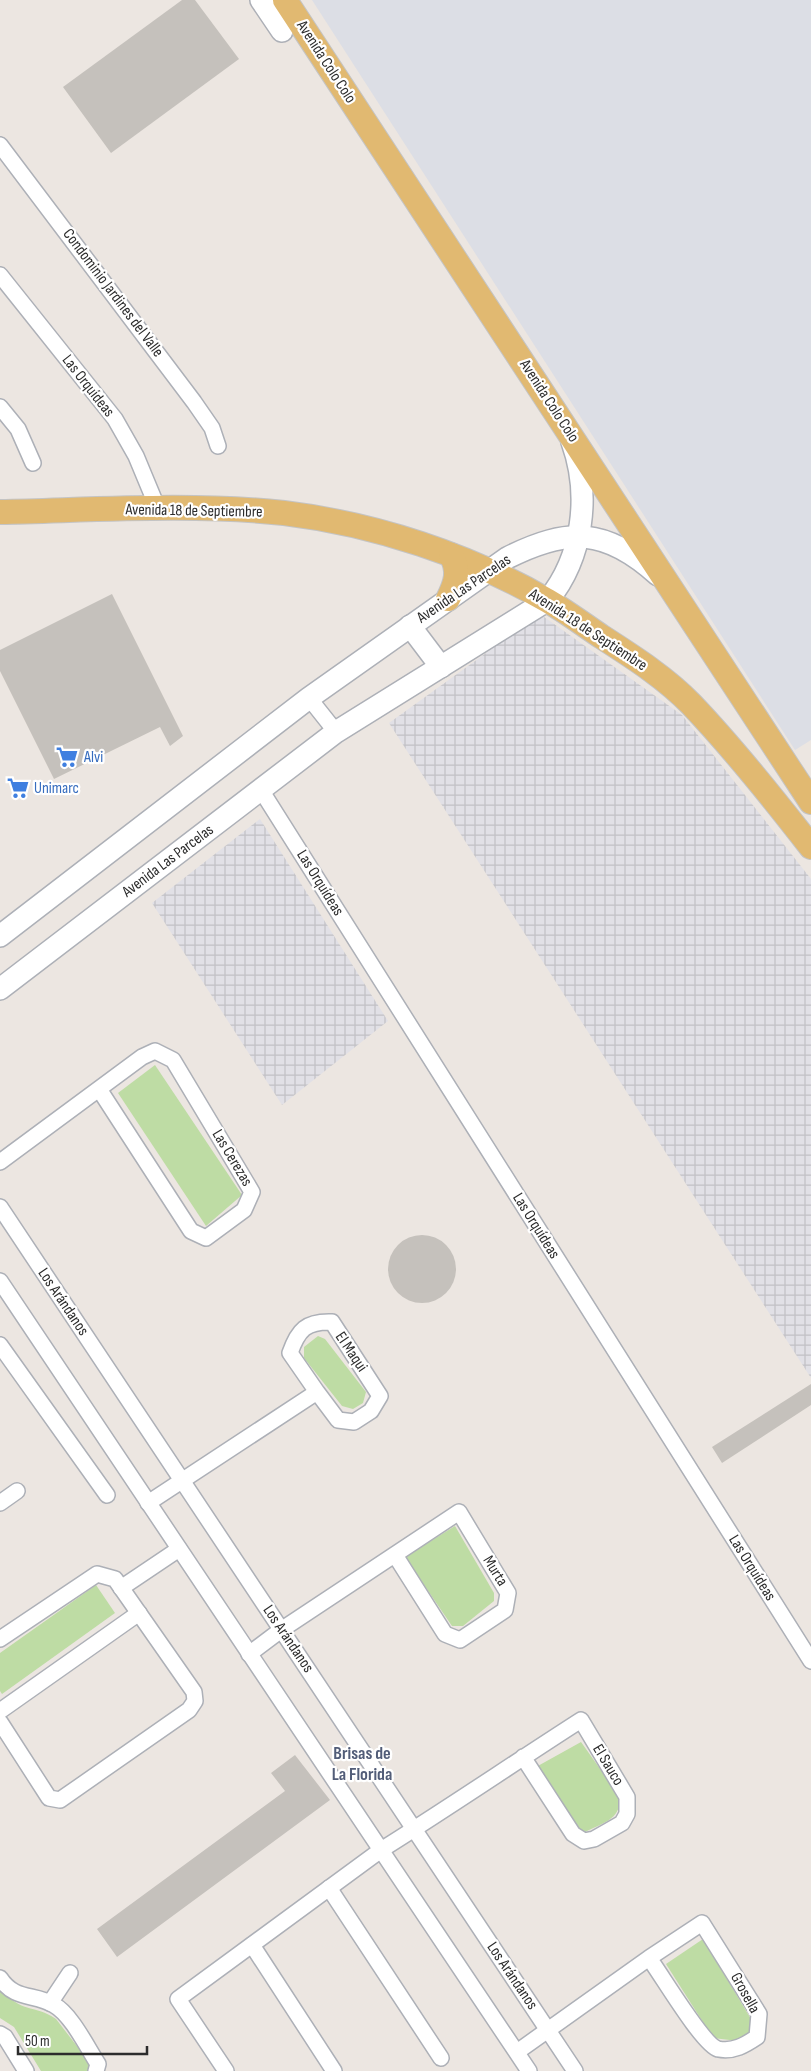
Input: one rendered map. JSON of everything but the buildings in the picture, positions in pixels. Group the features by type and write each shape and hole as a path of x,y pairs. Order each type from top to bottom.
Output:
{"main road":[{"name":"Avenida Colo Colo","path":"261,0 282,31"},
{"name":"Avenida Colo Colo","path":"285,0 811,802"},
{"name":"Avenida Las Parcelas","path":"0,989 336,732 548,600 566,574 578,537 582,495 578,463 565,426 555,409"},
{"name":"Avenida 18 de Septiembre","path":"0,512 158,509 244,510 294,515 370,529 451,555 548,600 622,649 690,703 743,762 811,847"},
{"name":"Avenida Las Parcelas","path":"0,936 309,698 488,571 535,544 555,539 578,537 605,540 626,549 659,576 682,604"},
{"path":"448,599 457,574 451,555"},
{"path":"410,626 441,667"}],"street":[{"name":"Condominio Jardines del Valle","path":"0,145 194,402 212,428 218,446"},
{"name":"Las Orquídeas","path":"0,275 115,419 136,456 158,509"},
{"path":"0,408 18,430 33,463"},
{"path":"309,698 336,732"},
{"name":"Las Orquídeas","path":"261,790 811,1661"},
{"name":"Las Cerezas","path":"0,1162 142,1056 155,1051 173,1060 252,1192 244,1210 206,1238 191,1230 100,1089"},
{"name":"Los Arándanos","path":"0,1207 575,2071"},
{"path":"0,1281 529,2071"},
{"name":"El Maqui","path":"316,1321 332,1322 380,1396 371,1412 354,1422 338,1420 317,1392 290,1353 297,1334 316,1321"},
{"path":"0,1345 107,1496"},
{"path":"148,1502 317,1392"},
{"path":"0,1503 17,1491"},
{"name":"Murta","path":"249,1654 282,1630 459,1512 508,1592 505,1610 460,1640 445,1634 395,1555"},
{"path":"121,1588 179,1549"},
{"path":"0,1639 97,1574 115,1579 194,1692 195,1701 189,1710 60,1800 49,1798 0,1722"},
{"path":"0,1711 139,1613"},
{"name":"El Sauco","path":"226,2071 178,2000 381,1850 580,1720 627,1797 627,1814 622,1823 594,1839 584,1841 573,1834 523,1758"},
{"path":"329,1888 441,2058"},
{"name":"Grosella","path":"516,2052 548,2031 650,1958 702,1923 759,2014 757,2037 741,2048 717,2049 703,2038 650,1958"},
{"path":"252,1945 334,2071"},
{"path":"50,2003 70,1972"},
{"path":"0,1978 16,1994 54,2004 66,2015 98,2064 96,2071"},
{"path":"0,2034 5,2037 26,2071"}],"shaded area":[{"path":"312,0 811,0 811,740 795,750"},
{"path":"540,614 682,715 811,879 811,1378 389,723"},
{"path":"260,819 388,1021 282,1105 152,903"}],"green space":[{"path":"155,1065 242,1195 206,1226 118,1093"},
{"path":"318,1336 325,1339 366,1392 363,1403 353,1409 342,1406 304,1358 304,1347"},
{"path":"455,1526 494,1593 494,1601 463,1626 452,1626 405,1557"},
{"path":"96,1585 115,1613 2,1694 0,1691 0,1653"},
{"path":"581,1742 620,1797 614,1816 585,1832 577,1828 536,1767"},
{"path":"703,1939 751,2019 749,2032 738,2041 713,2038 666,1964"},
{"path":"0,1987 14,2002 48,2014 56,2019 90,2063 88,2071 41,2071 14,2027 0,2018"}],"place":[{"name":"Alvi","path":"67,757"},
{"name":"Unimarc","path":"18,788"}],"district":[{"name":"Brisas de La Florida","path":"362,1764"}]}
